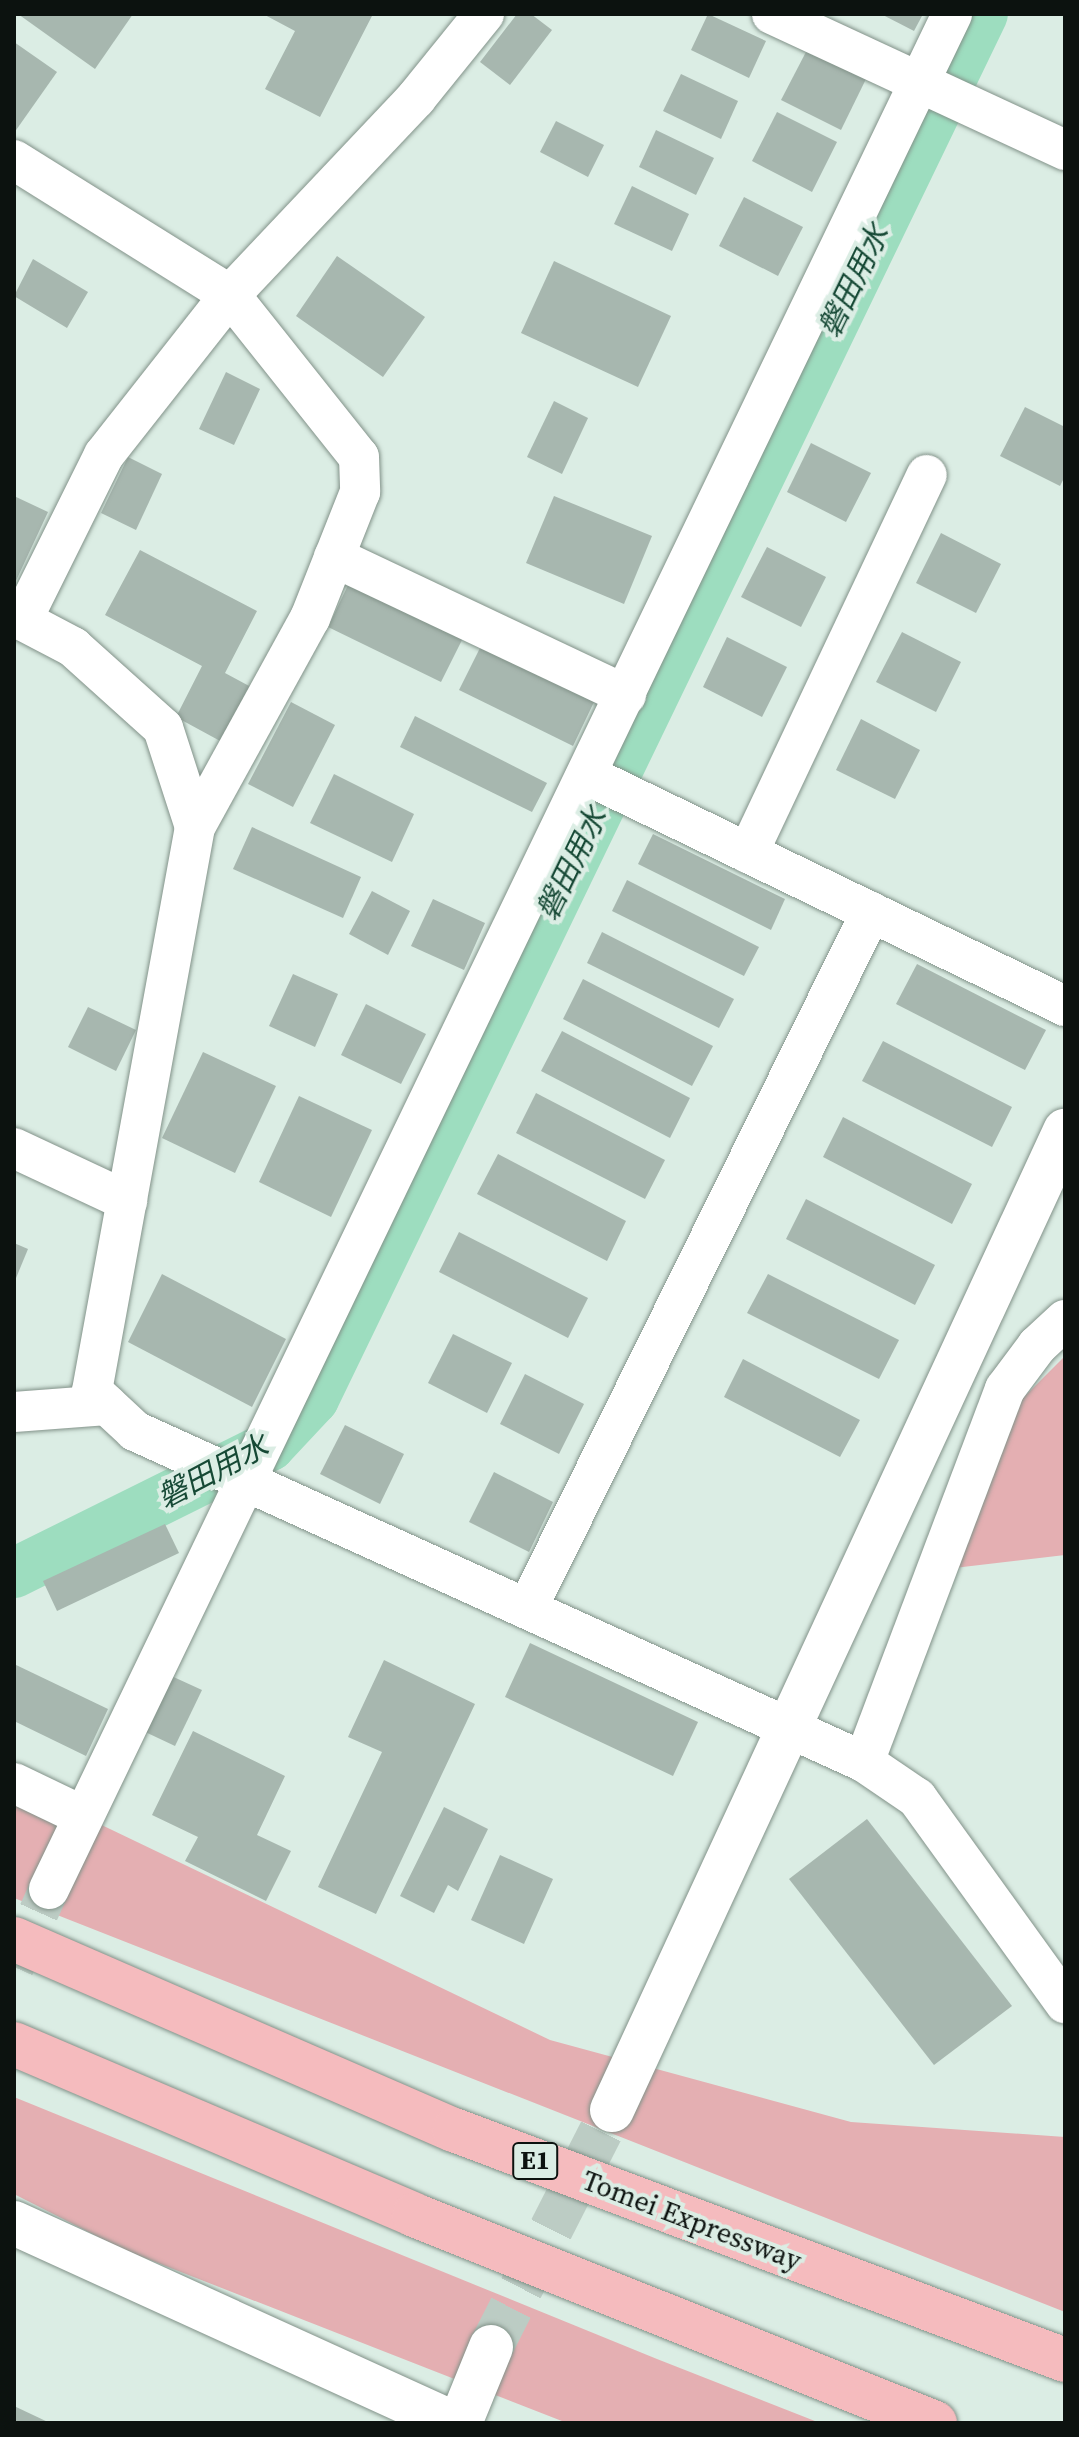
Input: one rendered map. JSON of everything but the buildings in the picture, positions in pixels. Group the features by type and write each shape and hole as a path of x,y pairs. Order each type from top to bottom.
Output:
{"highway":[{"name":"Tomei Expressway","path":"14,1939 454,2130 1065,2360"},
{"path":"14,2044 414,2215 935,2423"}],"street":[{"path":"195,827 163,728 73,647 18,618 104,455 230,295 416,98 484,14"},
{"path":"772,14 1065,150"},
{"path":"49,1889 952,14"},
{"path":"14,160 230,295 359,457 360,492 310,618 195,827 92,1391 135,1431 249,1479 864,1762 917,1798 1065,2003"},
{"path":"748,853 927,475"},
{"path":"334,557 626,695"},
{"path":"587,775 1065,1006"},
{"path":"528,1607 871,912"},
{"path":"612,2110 1065,1131"},
{"path":"14,1148 127,1201"},
{"path":"864,1762 1005,1389 1037,1346 1065,1320"},
{"path":"14,1412 107,1405"},
{"path":"14,1783 83,1816"},
{"path":"14,2223 452,2423"},
{"path":"460,2423 491,2347"}],"shaded area":[{"path":"1065,1356 1065,1555 937,1570 989,1432"},
{"path":"14,1783 550,2040 851,2122 1065,2137 1065,2312 14,1898"},
{"path":"14,2097 820,2423 567,2423 122,2249 14,2194"}],"waterway":[{"name":"磐田用水","path":"14,1573 270,1446 314,1399 983,14"}],"tunnel":[{"path":"14,1967 49,1889"},
{"path":"491,2347 612,2110"}]}
